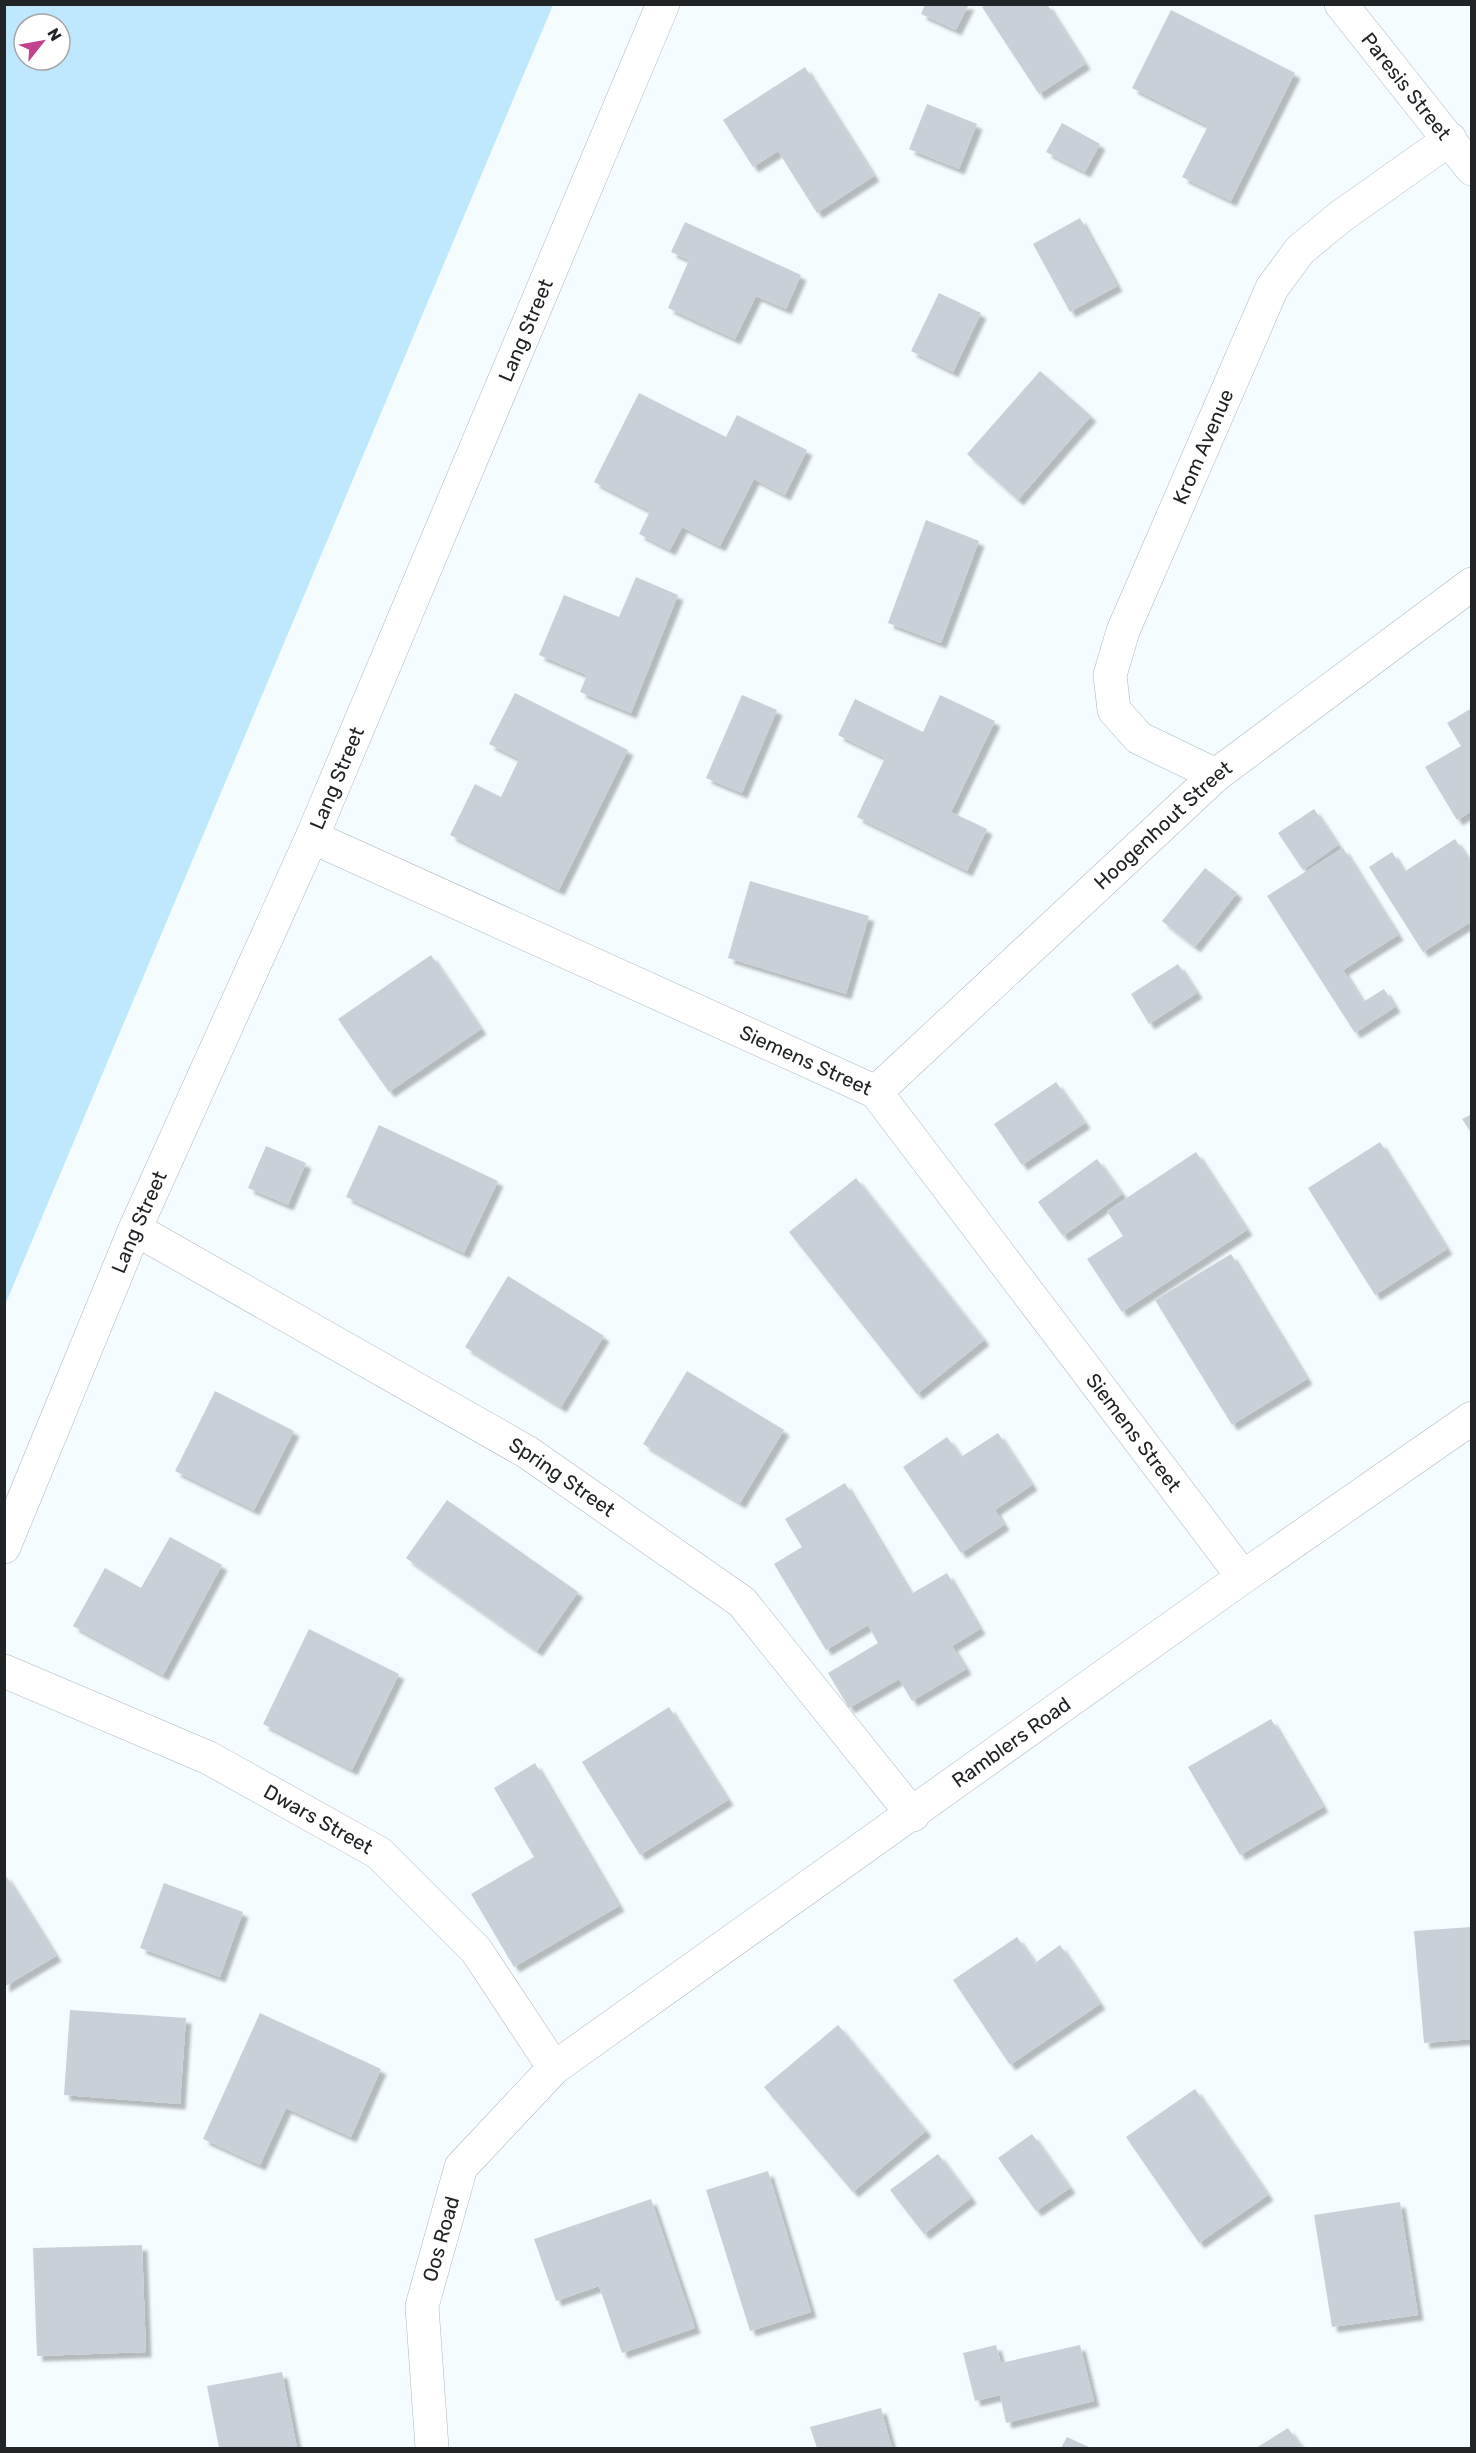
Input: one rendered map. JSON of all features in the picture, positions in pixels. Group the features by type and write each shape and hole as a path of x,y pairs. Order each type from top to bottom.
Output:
{"street":[{"name":"Lang Street","path":"4,1547 135,1229 312,837 663,4"},
{"name":"Paresis Street","path":"1341,4 1472,169"},
{"name":"Krom Avenue","path":"1216,775 1139,738 1114,710 1110,675 1123,631 1272,288 1300,250 1308,243 1340,217 1450,139"},
{"name":"Hoogenhout Street","path":"876,1092 1216,775 1472,584"},
{"name":"Siemens Street","path":"312,837 876,1092 1243,1577"},
{"name":"Spring Street","path":"135,1229 527,1452 742,1602 913,1815"},
{"name":"Ramblers Road","path":"554,2068 913,1815 1243,1577 1472,1418"},
{"name":"Dwars Street","path":"4,1671 209,1758 379,1853 476,1950 554,2068"},
{"name":"Oos Road","path":"432,2448 422,2306 462,2167 554,2068"}],"shaded area":[{"path":"4,5 553,5 5,1305"}],"building":[{"path":"925,4 969,4 956,30 921,14"},
{"path":"986,4 1047,4 1085,64 1039,94 982,7"},
{"path":"1171,10 1295,73 1231,201 1182,177 1208,126 1132,88"},
{"path":"805,67 874,176 817,213 778,151 753,167 723,120"},
{"path":"927,104 977,124 959,169 909,149"},
{"path":"1062,123 1100,144 1085,172 1046,152"},
{"path":"1080,218 1117,286 1070,312 1033,244"},
{"path":"685,222 801,275 786,309 756,296 735,339 668,308 689,260 671,252"},
{"path":"939,293 981,313 953,372 911,351"},
{"path":"1040,371 1091,416 1018,500 967,454"},
{"path":"639,393 726,437 737,415 807,450 785,495 754,479 720,546 682,527 670,550 639,534 650,511 594,482"},
{"path":"926,520 979,541 941,643 888,623"},
{"path":"636,577 678,595 631,713 580,692 587,675 539,655 564,595 619,617"},
{"path":"515,693 628,750 559,890 450,835 475,784 501,797 519,759 489,744"},
{"path":"742,695 777,710 742,793 706,778"},
{"path":"940,695 995,721 951,812 987,829 967,871 857,817 885,758 838,735 855,699 923,732"},
{"path":"1472,708 1472,811 1457,820 1425,767 1461,746 1447,723"},
{"path":"1314,809 1338,845 1303,870 1278,833"},
{"path":"1455,839 1472,865 1472,927 1469,923 1423,952 1369,867 1392,852 1404,872"},
{"path":"1343,848 1398,935 1343,970 1363,1002 1384,989 1395,1007 1355,1033 1267,896"},
{"path":"1205,868 1237,893 1195,947 1162,921"},
{"path":"750,881 869,916 846,994 728,958"},
{"path":"431,955 481,1029 389,1092 338,1019"},
{"path":"1178,964 1197,993 1149,1024 1131,994"},
{"path":"1056,1082 1085,1123 1022,1165 994,1124"},
{"path":"1472,1114 1472,1134 1462,1119"},
{"path":"379,1125 498,1181 464,1253 346,1197"},
{"path":"1380,1142 1447,1249 1375,1295 1308,1188"},
{"path":"266,1146 306,1163 288,1205 248,1188"},
{"path":"1196,1152 1247,1230 1122,1312 1087,1259 1123,1236 1107,1211"},
{"path":"1097,1159 1122,1194 1063,1236 1038,1202"},
{"path":"856,1178 984,1340 917,1394 789,1232"},
{"path":"1231,1254 1307,1379 1232,1425 1155,1300"},
{"path":"508,1276 604,1336 561,1407 465,1347"},
{"path":"687,1371 784,1430 740,1503 643,1444"},
{"path":"215,1391 294,1431 254,1510 175,1471"},
{"path":"998,1433 1032,1485 995,1510 1004,1525 961,1553 903,1467 947,1437 961,1457"},
{"path":"845,1483 911,1594 947,1573 980,1629 952,1646 966,1669 912,1701 899,1679 849,1708 828,1673 878,1643 868,1625 826,1650 774,1564 802,1547 785,1519"},
{"path":"447,1500 578,1592 537,1651 406,1558"},
{"path":"170,1537 222,1565 163,1675 73,1626 105,1568 141,1588"},
{"path":"309,1629 399,1674 352,1770 263,1724"},
{"path":"669,1707 728,1800 640,1855 582,1762"},
{"path":"1271,1719 1323,1807 1240,1855 1188,1767"},
{"path":"535,1763 619,1906 514,1967 471,1894 534,1857 494,1788"},
{"path":"4,1873 56,1956 4,1987"},
{"path":"164,1883 243,1912 220,1977 140,1948"},
{"path":"1471,1927 1472,2039 1424,2043 1414,1931"},
{"path":"1017,1937 1035,1963 1060,1945 1100,2004 1010,2065 953,1980"},
{"path":"70,2010 186,2018 180,2104 64,2095"},
{"path":"260,2013 381,2069 351,2137 286,2108 260,2165 203,2139"},
{"path":"838,2025 926,2131 853,2192 764,2087"},
{"path":"1195,2089 1268,2195 1199,2243 1126,2137"},
{"path":"1032,2134 1070,2188 1036,2211 998,2158"},
{"path":"938,2154 971,2198 924,2234 890,2190"},
{"path":"768,2171 811,2312 750,2331 706,2190"},
{"path":"651,2199 695,2328 622,2353 599,2286 556,2301 534,2239"},
{"path":"1400,2202 1418,2315 1332,2327 1314,2215"},
{"path":"142,2245 146,2352 37,2356 33,2248"},
{"path":"996,2345 1001,2363 1080,2345 1094,2401 1006,2423 1000,2395 975,2401 963,2353"},
{"path":"282,2372 297,2448 219,2448 207,2386"},
{"path":"881,2408 892,2448 817,2448 810,2427"},
{"path":"1288,2428 1302,2448 1256,2448"},
{"path":"1067,2437 1091,2448 1061,2448"}]}
